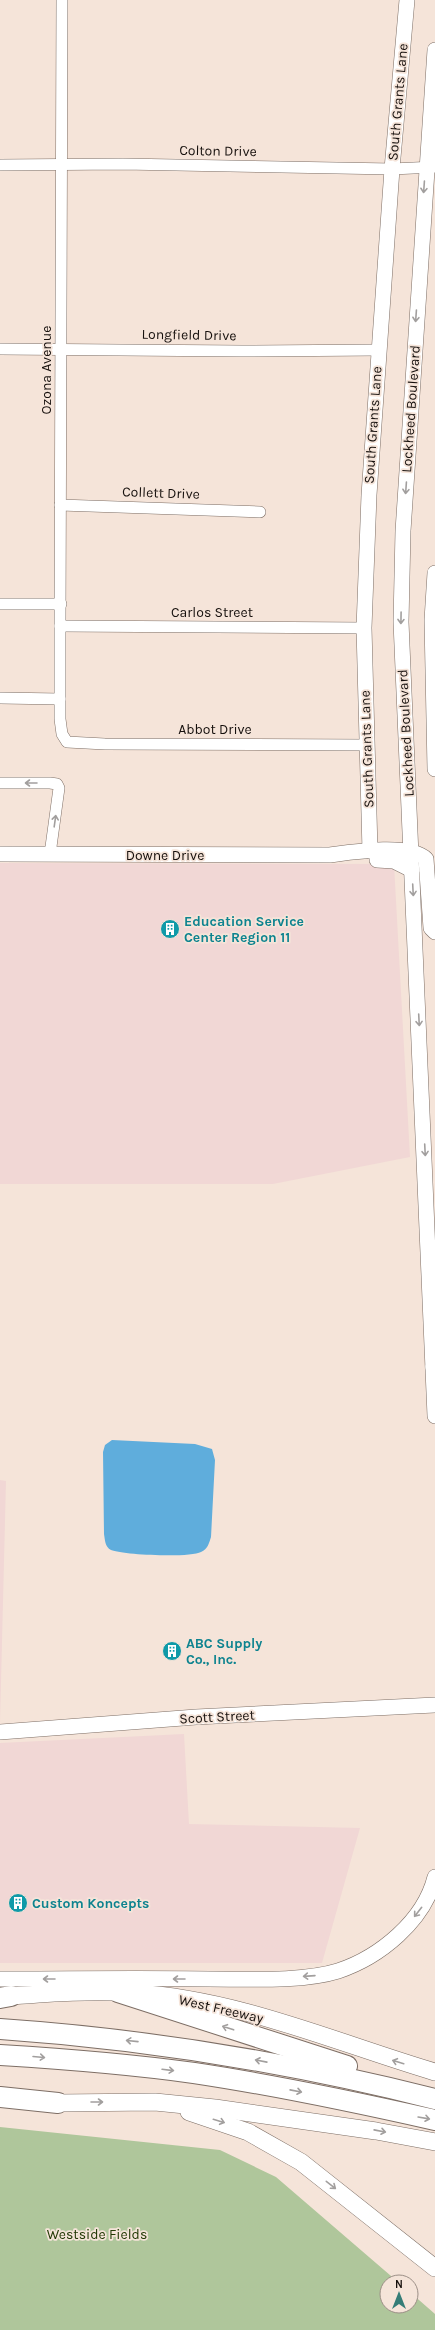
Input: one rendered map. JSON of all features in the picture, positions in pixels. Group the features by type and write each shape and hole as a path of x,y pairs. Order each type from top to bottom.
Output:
{"highway":[{"path":"118,1992 363,2071 381,2085"},
{"path":"0,2029 92,2037 198,2050 381,2085 435,2099"},
{"path":"0,2054 97,2062 194,2073 316,2095 435,2120"},
{"path":"0,2097 58,2102"}],"main road":[{"name":"South Grants Lane","path":"370,851 364,628 369,495 378,350 407,0"},
{"name":"Lockheed Boulevard","path":"435,50 430,167 403,531 401,622 435,1416"},
{"name":"Lockheed Boulevard","path":"435,573 432,620 435,769"},
{"name":"Downe Drive","path":"0,854 330,855 370,851 411,851"},
{"path":"411,851 421,854 426,859 431,928 435,932"},
{"name":"Downe Drive","path":"330,855 360,860 394,861 412,870"},
{"name":"Scott Street","path":"0,1732 196,1717 435,1705"},
{"path":"0,1979 234,1979 323,1975 357,1962 379,1951 396,1937 422,1907 435,1877"},
{"name":"West Freeway","path":"4,1996 82,1991 118,1992 136,1993 221,2006 435,2072"},
{"path":"155,2102 226,2124 267,2141 301,2162 435,2268"},
{"path":"0,2103 155,2102 348,2126 435,2142"}],"street":[{"name":"Ozona Avenue","path":"62,0 60,719 65,740"},
{"name":"Colton Drive","path":"0,165 392,169 430,167"},
{"name":"Longfield Drive","path":"0,348 241,351 378,350"},
{"name":"Collett Drive","path":"60,505 260,512"},
{"path":"0,604 61,604"},
{"name":"Carlos Street","path":"60,626 364,628"},
{"path":"0,698 60,699"},
{"name":"Abbot Drive","path":"65,740 68,742 105,744 366,745"},
{"path":"0,783 57,784 59,788 50,854"}],"shaded area":[{"path":"0,863 394,864 410,1157 273,1184 0,1184"},
{"path":"0,1480 6,1481 0,1723"},
{"path":"184,1734 189,1824 360,1828 322,1963 0,1963 0,1743"}],"green space":[{"name":"Westside Fields","path":"0,2127 220,2150 276,2177 389,2274 379,2274 379,2314 419,2314 419,2300 435,2314 435,2330 0,2330"}],"water":[{"path":"112,1440 195,1444 212,1449 215,1460 211,1537 208,1546 205,1549 194,1554 156,1555 118,1552 111,1550 108,1547 104,1534 103,1452 105,1445"}],"place":[{"name":"Education Service Center Region 11","path":"170,929"},
{"name":"ABC Supply Co., Inc.","path":"172,1651"},
{"name":"Custom Koncepts","path":"18,1903"}]}
